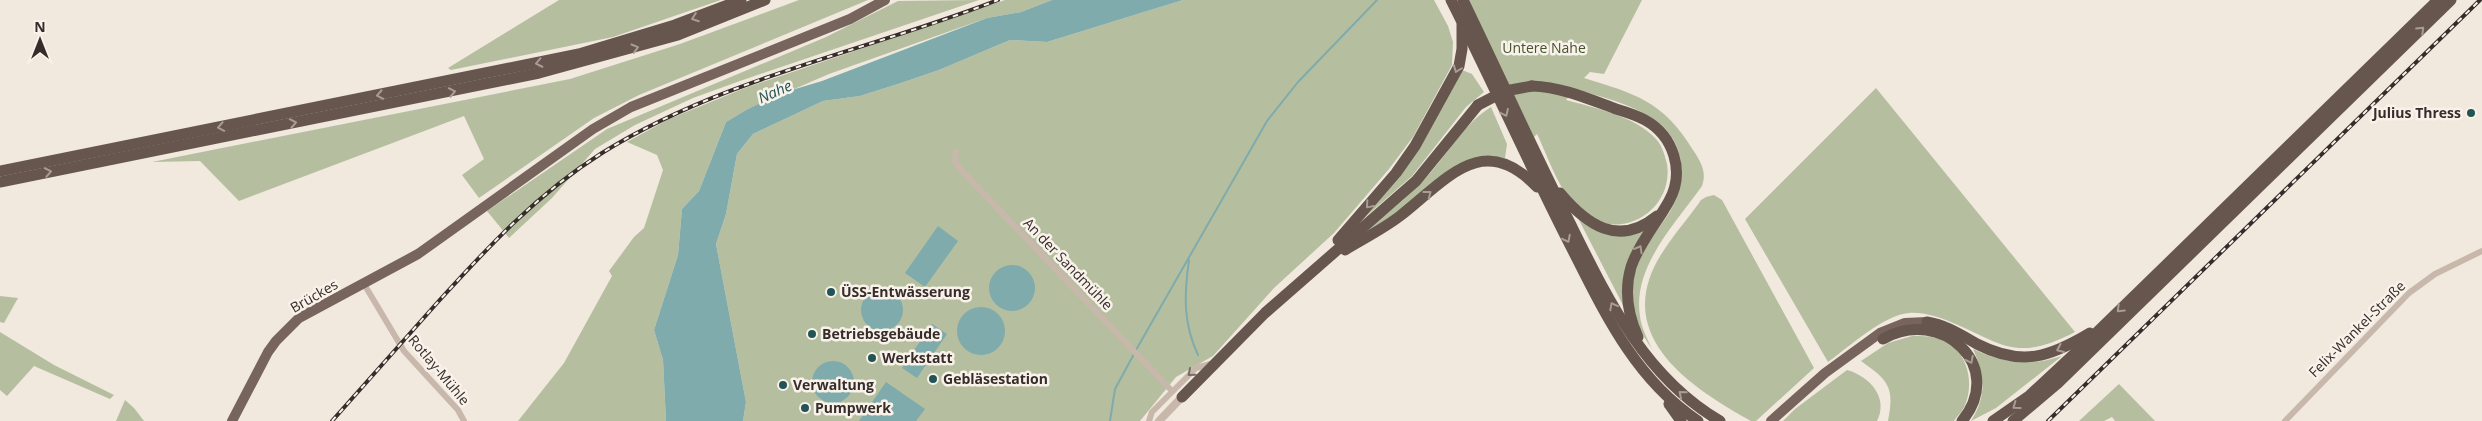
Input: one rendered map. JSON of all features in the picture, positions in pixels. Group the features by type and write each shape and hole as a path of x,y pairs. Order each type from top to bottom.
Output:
{"highway":[{"path":"0,171 579,54 675,25 740,0"},
{"path":"0,182 539,73 678,35 764,0"},
{"path":"1451,0 1545,196 1613,328 1680,421"},
{"path":"1463,0 1548,177 1621,321 1649,362 1686,398 1720,421"},
{"path":"1993,421 2041,386 2438,0"},
{"path":"2013,421 2058,383 2451,0"},
{"path":"1314,268 1396,173 1415,146 1459,66 1462,49 1461,21"},
{"path":"1177,394 1215,362 1314,268 1416,181 1478,106 1505,91 1532,86 1555,88 1639,117 1657,128 1666,140 1676,160 1676,181 1669,201 1634,259 1627,287 1630,317 1649,362"},
{"path":"1314,268 1388,225 1456,172 1475,162 1494,161 1513,166 1524,174 1545,196"},
{"path":"1548,177 1581,216 1593,224 1606,229 1622,230 1646,224 1659,214 1669,201"},
{"path":"1927,322 1949,329 1991,350 2024,357 2058,351 2103,326"},
{"path":"1883,339 1904,330 1927,329 1943,334 1962,347 1973,366 1976,387 1971,409 1962,421"},
{"path":"1658,388 1698,421"}],"main road":[{"name":"Brückes","path":"232,421 264,360 287,330 308,312 400,265 593,129 631,107 850,19 885,0"},
{"path":"1772,420 1825,372 1886,330 1905,323 1927,322"},
{"path":"1790,403 1883,339"}],"street":[{"name":"An der Sandmühle","path":"956,152 954,162 962,171 1177,394"},
{"name":"Felix-Wankel-Straße","path":"2285,421 2409,293 2435,274 2482,251"},
{"name":"Rotlay-Mühle","path":"364,284 404,351 458,410 464,421"},
{"path":"1150,421 1152,412 1177,394"},
{"path":"1159,421 1177,394"}],"green space":[{"path":"559,0 721,0 613,37 451,70 448,68"},
{"path":"799,0 868,0 639,95 594,118 479,198 462,175 484,159 464,116 239,201 200,161 152,162 570,79 680,44"},
{"path":"979,0 693,98 635,125 595,149 552,198 509,238 487,211 607,129 826,37 898,1"},
{"path":"1005,0 1052,0 1021,12 987,18 829,74 746,110 726,122 699,191 682,209 678,255 654,330 663,360 666,421 518,421 564,363 612,276 609,271 634,237 644,228 663,170 657,155 627,142 669,119 745,88"},
{"path":"1183,0 1434,0 1448,26 1453,42 1452,65 1413,137 1389,169 1334,233 1274,288 1213,356 1176,377 1140,421 743,421 746,402 716,244 726,214 737,154 753,134 823,101 860,96 901,83 939,70 1010,40 1047,42"},
{"name":"Untere Nahe","path":"1468,0 1642,0 1604,74 1590,72 1584,78 1619,89 1647,102 1659,110 1682,133 1701,163 1704,176 1702,186 1658,246 1643,280 1639,298 1640,316 1652,349 1640,330 1634,315 1630,293 1631,282 1633,272 1642,252 1674,205 1681,180 1680,155 1675,143 1659,123 1640,111 1575,89 1566,100 1614,114 1637,124 1658,141 1667,164 1667,181 1662,195 1654,208 1642,217 1628,223 1613,224 1598,221 1583,213 1568,197 1562,187 1537,134 1534,137"},
{"path":"1462,70 1472,74 1484,92 1466,107 1412,176 1354,227"},
{"path":"1876,88 2075,332 2054,342 2037,347 2022,348 1995,342 1937,317 1909,313 1888,319 1877,325 1828,362 1745,219"},
{"path":"1491,107 1507,144 1505,158 1484,157 1352,241 1413,191 1473,121"},
{"path":"1714,195 1722,200 1814,368 1756,421 1751,421 1731,410 1691,382 1673,366 1658,347 1649,327 1645,304 1653,269 1665,249 1701,200"},
{"path":"1579,220 1590,227 1651,225 1642,236 1624,307"},
{"path":"0,296 18,298 4,323 0,322"},
{"path":"0,332 54,365 114,395 110,399 34,366 7,396 0,390"},
{"path":"1912,336 1936,338 1946,342 1954,347 1966,364 1969,385 1968,395 1964,407 1954,421 1888,421 1891,400 1887,385 1878,374 1861,361 1888,343"},
{"path":"1973,349 1995,358 2016,362 2038,362 2062,356 1996,408 1971,421 1980,403 1982,394 1982,377"},
{"path":"1847,370 1863,377 1875,389 1879,396 1880,404 1877,421 1783,421 1795,409"},
{"path":"2119,384 2155,421 2115,421 2112,417 2104,421 2079,421"},
{"path":"125,400 134,408 144,421 116,421"}],"water":[{"path":"1052,0 1183,0 1047,42 1010,40 939,70 901,83 860,96 823,101 753,134 737,154 726,214 716,244 746,402 743,421 666,421 663,360 654,330 678,255 682,209 699,191 726,122 782,93 822,81 987,18 1021,12"},
{"path":"938,226 958,241 925,287 905,273"},
{"path":"1017,265 1021,266 1031,275 1034,279 1034,297 1025,307 1017,311 1007,311 999,307 990,297 989,283 993,275 1003,266"},
{"path":"882,289 897,295 903,310 897,325 882,331 867,325 861,310 867,295"},
{"path":"981,307 990,309 998,314 1003,322 1005,331 1003,340 998,348 990,353 981,355 972,353 964,348 959,340 957,331 959,322 964,314 972,309"},
{"path":"932,324 947,334 917,378 902,368"},
{"path":"829,361 837,361 848,367 854,382 848,397 837,403 829,403 818,397 812,386 812,378 818,367"},
{"path":"886,382 925,409 916,421 859,421"}],"waterway":[{"path":"1136,350 1267,121 1298,82 1377,0"},
{"path":"1189,260 1186,285 1187,320 1198,355"},
{"path":"1110,421 1115,389 1134,354"}],"railway":[{"path":"332,421 437,303 514,222 556,186 602,153 648,127 745,85 998,0"},
{"path":"2048,421 2480,0"}],"place":[{"name":"Julius Thress","path":"2471,113"},
{"name":"ÜSS-Entwässerung","path":"831,292"},
{"name":"Betriebsgebäude","path":"812,334"},
{"name":"Werkstatt","path":"872,358"},
{"name":"Gebläsestation","path":"933,379"},
{"name":"Verwaltung","path":"783,385"},
{"name":"Pumpwerk","path":"805,408"}],"water label":[{"name":"Nahe","path":"775,92"}]}
